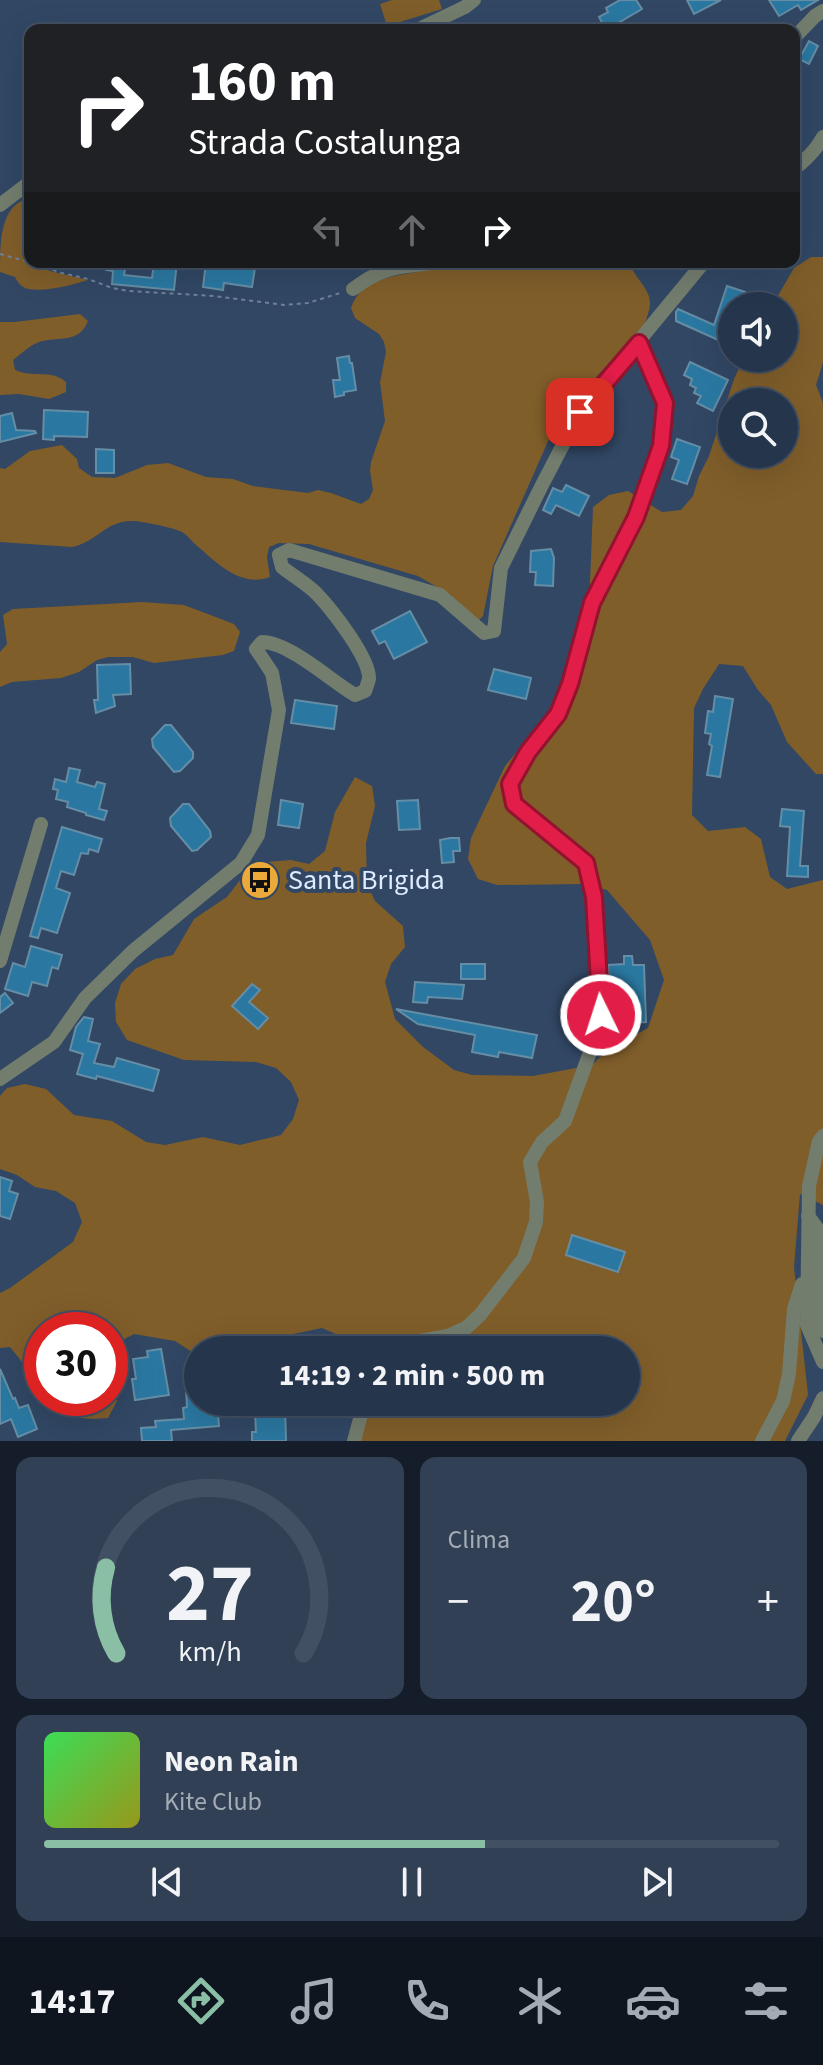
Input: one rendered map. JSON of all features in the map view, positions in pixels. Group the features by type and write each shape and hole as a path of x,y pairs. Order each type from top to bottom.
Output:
{"street":[{"path":"430,24 474,0"},
{"path":"800,32 823,11"},
{"path":"800,164 818,147 823,137"},
{"path":"0,205 24,187"},
{"path":"353,289 370,276 390,268"},
{"path":"0,1079 54,1042 85,998 133,951 241,863 258,835 279,710 272,673 256,649 262,642 271,642 311,664 355,695 365,691 369,681 367,668 356,646 340,621 315,593 282,567 279,555 289,550 440,595 484,633 494,631 501,568 580,412 699,268"},
{"path":"448,1336 466,1328 480,1315 524,1258 536,1222 537,1202 530,1162 542,1142 565,1121 601,1015 594,897 586,863 514,804 510,784 528,752 558,714 570,684 592,603 636,517 661,446 665,403 639,343"},
{"path":"0,961 41,824"},
{"path":"823,1136 819,1141 809,1186 807,1268 807,1325 823,1362"},
{"path":"808,1216 819,1230 823,1246 818,1311 823,1331"},
{"path":"762,1441 783,1401 789,1374 794,1309 807,1268"},
{"path":"798,1441 823,1398"},
{"path":"354,1441 361,1416"}],"path":[{"path":"0,254 24,260"},
{"path":"47,268 112,288 284,305 308,303 353,289"}],"shaded area":[{"path":"392,0 439,0 442,9 386,24 380,4"},
{"path":"24,200 24,268 44,268 88,280 35,290 24,288 15,277 0,272 4,226 12,208"},
{"path":"811,257 823,257 823,362 816,385 823,403 823,774 816,774 787,742 771,705 743,666 719,664 694,708 692,815 708,831 745,827 761,839 770,877 787,889 823,880 823,1205 800,1194 794,1267 808,1395 785,1441 352,1441 358,1416 640,1416 640,1336 340,1336 322,1328 284,1336 184,1336 184,1347 175,1341 134,1334 128,1337 128,1312 24,1312 24,1364 10,1347 0,1348 0,1293 73,1242 82,1222 75,1203 56,1191 35,1187 17,1175 0,1169 0,1096 7,1088 25,1084 46,1089 74,1115 112,1121 146,1142 165,1145 203,1137 240,1145 281,1135 293,1119 299,1100 291,1082 276,1068 256,1062 184,1060 127,1040 116,1022 115,1003 121,984 135,969 155,959 173,955 194,919 227,897 253,863 291,860 309,864 325,851 335,812 355,777 372,786 375,806 366,843 367,884 375,901 403,926 405,947 391,964 385,982 395,1019 423,1047 454,1070 472,1075 533,1076 592,1065 607,1050 648,1028 664,980 650,940 607,890 585,884 497,885 478,879 468,859 471,838 505,766 556,705 589,609 593,507 609,495 628,491 662,512 681,510 693,496 718,428 718,468 798,468 798,388 731,388 737,372 798,372 798,292 780,292 794,268 800,268 800,264"},
{"path":"435,268 632,268 649,298 645,323 557,421 493,566 483,616 478,621 451,595 418,576 309,544 279,543 269,547 270,577 249,579 229,571 182,532 143,522 116,524 72,547 0,542 0,468 5,469 30,451 62,445 77,459 79,468 92,477 115,478 147,465 168,463 206,477 233,479 253,486 308,493 318,490 361,504 369,499 373,490 371,462 385,421 380,382 386,352 379,334 355,318 351,308 363,289 394,276"},
{"path":"80,314 88,321 79,333 68,338 39,342 13,360 15,370 60,378 66,382 66,392 49,399 19,394 0,395 0,322"},
{"path":"142,602 184,605 234,624 240,632 234,651 154,663 133,657 108,657 61,678 12,682 0,687 0,652 7,644 3,615 13,609"},
{"path":"74,1416 109,1416 90,1419"}],"building":[{"path":"620,0 636,0 642,9 616,24 603,24 599,17 608,12 606,8"},
{"path":"687,0 721,0 694,14"},
{"path":"769,0 818,0 801,10 798,5 779,16"},
{"path":"809,41 818,46 809,64 800,57"},
{"path":"125,268 124,275 152,278 153,268 176,268 174,290 112,284 113,271 106,270"},
{"path":"205,268 255,268 252,287 224,283 223,290 203,287"},
{"path":"727,286 745,292 725,292"},
{"path":"678,309 714,325 718,313 718,340 676,321 676,312"},
{"path":"349,356 356,390 335,397 333,380 340,380 337,358"},
{"path":"690,362 728,380 724,388 718,388 718,401 713,411 697,403 701,396 694,393 696,388 690,385 692,379 684,375"},
{"path":"44,410 88,412 87,437 54,436 54,440 43,439"},
{"path":"12,413 16,430 36,433 0,442 0,416"},
{"path":"677,439 700,447 687,484 672,479 679,460 671,457"},
{"path":"96,449 114,450 114,473 96,473"},
{"path":"566,485 589,496 579,516 556,505 551,514 543,510 553,488 562,492"},
{"path":"551,549 554,558 553,586 535,585 536,572 530,572 531,551"},
{"path":"410,611 427,642 394,659 385,641 379,644 372,631"},
{"path":"130,664 131,694 113,695 115,706 96,713 97,665"},
{"path":"494,669 531,678 526,699 488,690"},
{"path":"715,696 733,699 720,777 707,775 712,746 709,744 711,734 705,733 708,711 713,712"},
{"path":"295,700 337,706 334,729 291,723"},
{"path":"165,725 171,725 193,752 193,758 180,771 174,772 153,747 152,739"},
{"path":"69,768 80,770 77,782 95,787 97,782 105,784 99,809 107,811 104,820 67,807 68,802 56,799 58,790 53,789 55,779 66,782"},
{"path":"281,800 303,804 299,828 278,825"},
{"path":"418,800 420,829 399,830 397,801"},
{"path":"183,804 189,804 210,831 211,837 197,850 192,851 171,826 170,818"},
{"path":"782,809 804,811 800,866 808,866 808,877 787,876 790,827 780,826"},
{"path":"62,827 102,839 98,852 89,849 88,854 81,853 74,875 61,871 56,888 70,893 57,933 41,928 38,938 30,936"},
{"path":"459,838 460,851 453,851 454,862 442,863 440,840"},
{"path":"31,946 62,955 58,969 52,967 47,986 32,982 28,996 5,989 13,963 25,967"},
{"path":"624,956 632,956 633,965 644,965 646,1022 621,1024 620,998 610,999 608,965 624,964"},
{"path":"461,964 485,964 485,979 461,979"},
{"path":"415,982 464,985 462,999 428,997 427,1003 413,1002"},
{"path":"252,984 260,990 249,1002 268,1018 258,1029 232,1006"},
{"path":"5,993 13,1003 0,1013 0,997"},
{"path":"396,1009 537,1035 532,1058 499,1052 498,1057 472,1052 475,1035 418,1024"},
{"path":"84,1017 93,1019 88,1041 100,1044 94,1063 114,1067 117,1058 159,1070 153,1091 97,1076 96,1079 77,1074 83,1054 70,1050 76,1027"},
{"path":"0,1177 12,1181 9,1191 18,1194 10,1219 0,1216"},
{"path":"572,1235 625,1252 618,1272 566,1255"},
{"path":"161,1349 169,1395 135,1400 133,1359 148,1357 147,1351"},
{"path":"0,1369 13,1399 19,1408 24,1406 24,1416 32,1416 37,1429 18,1437 11,1419 0,1424"},
{"path":"183,1408 184,1416 218,1416 219,1426 171,1430 172,1441 142,1441 141,1428 156,1427 155,1421 184,1419"},
{"path":"255,1416 285,1416 286,1441 252,1441 252,1432 256,1432"}],"place":[{"name":"Santa Brigida","path":"260,880"}],"route":[{"path":"580,412 639,343 665,403 661,446 636,517 592,603 570,684 558,714 528,752 510,784 514,804 586,863 594,897 601,1015"}]}
